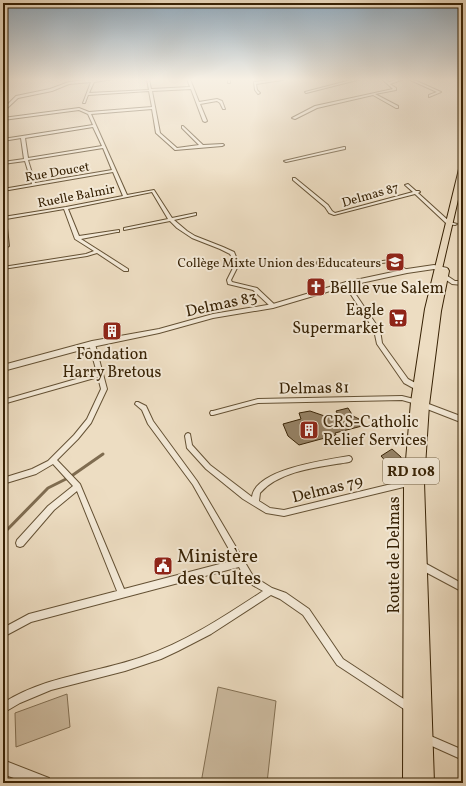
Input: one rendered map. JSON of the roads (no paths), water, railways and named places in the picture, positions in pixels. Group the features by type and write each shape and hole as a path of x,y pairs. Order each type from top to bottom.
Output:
{"main road":[{"name":"Route de Delmas","path":"411,783 409,708 414,482 420,404 446,274 452,223 463,165"},
{"name":"Route de Delmas","path":"452,223 463,185"},
{"name":"Route de Delmas","path":"420,404 417,387 429,309 446,274"},
{"name":"Route de Delmas","path":"414,482 421,565 423,710 426,783"}],"street":[{"path":"3,119 28,116"},
{"path":"90,116 93,126 104,147 125,196"},
{"path":"154,116 158,133 174,148 222,145"},
{"path":"204,116 206,121"},
{"path":"294,118 299,116"},
{"path":"3,140 93,126"},
{"path":"183,127 202,146"},
{"path":"23,137 26,159 34,185"},
{"path":"3,162 104,147"},
{"path":"286,160 344,148"},
{"name":"Rue Doucet","path":"3,190 114,170"},
{"name":"Delmas 87","path":"294,179 327,206 330,212 335,214 418,192"},
{"name":"Delmas 87","path":"407,184 452,223"},
{"name":"Ruelle Balmir","path":"4,218 66,208 153,191 169,219"},
{"path":"66,208 77,238 126,270"},
{"path":"126,229 195,214"},
{"path":"4,218 8,246"},
{"path":"169,219 177,227 193,237 232,253 237,264 229,280 230,284 255,289 273,306"},
{"path":"77,238 117,231"},
{"path":"3,268 87,255 96,251"},
{"path":"318,263 348,266 391,261 407,270"},
{"name":"Delmas 83","path":"3,368 92,344 159,331 213,316 273,306 346,284 407,270 446,274"},
{"path":"446,274 463,283"},
{"path":"446,274 463,289"},
{"path":"346,284 377,330 379,343 406,381 417,387"},
{"path":"3,481 34,472 53,460 76,437 89,421 104,390 92,344"},
{"path":"3,402 100,374"},
{"name":"Delmas 81","path":"213,413 258,401 402,398 461,421"},
{"path":"138,404 144,408 150,422 195,483 250,580 283,596 306,612 340,662 409,708 423,710"},
{"name":"Delmas 79","path":"188,436 189,446 208,467 246,497 269,511 284,513 414,482"},
{"path":"256,504 256,492 264,484 278,476 349,459"},
{"path":"53,460 78,486 122,593"},
{"path":"20,543 51,508 78,486"},
{"path":"3,633 29,618 241,562"},
{"path":"421,565 463,588"},
{"path":"3,708 12,701 54,686 163,654 242,610 270,591"},
{"path":"424,738 463,755"},
{"path":"3,767 44,783"}],"waterway":[{"path":"3,534 48,488 70,477 103,454"}],"place":[{"name":"Collège Mixte Union des Educateurs","path":"395,262"},
{"name":"Bellle vue Salem","path":"316,287"},
{"name":"Eagle Supermarket","path":"398,318"},
{"name":"Fondation Harry Bretous","path":"112,331"},
{"name":"CRS-Catholic Relief Services","path":"309,430"},
{"name":"Ministère des Cultes","path":"163,566"}]}
